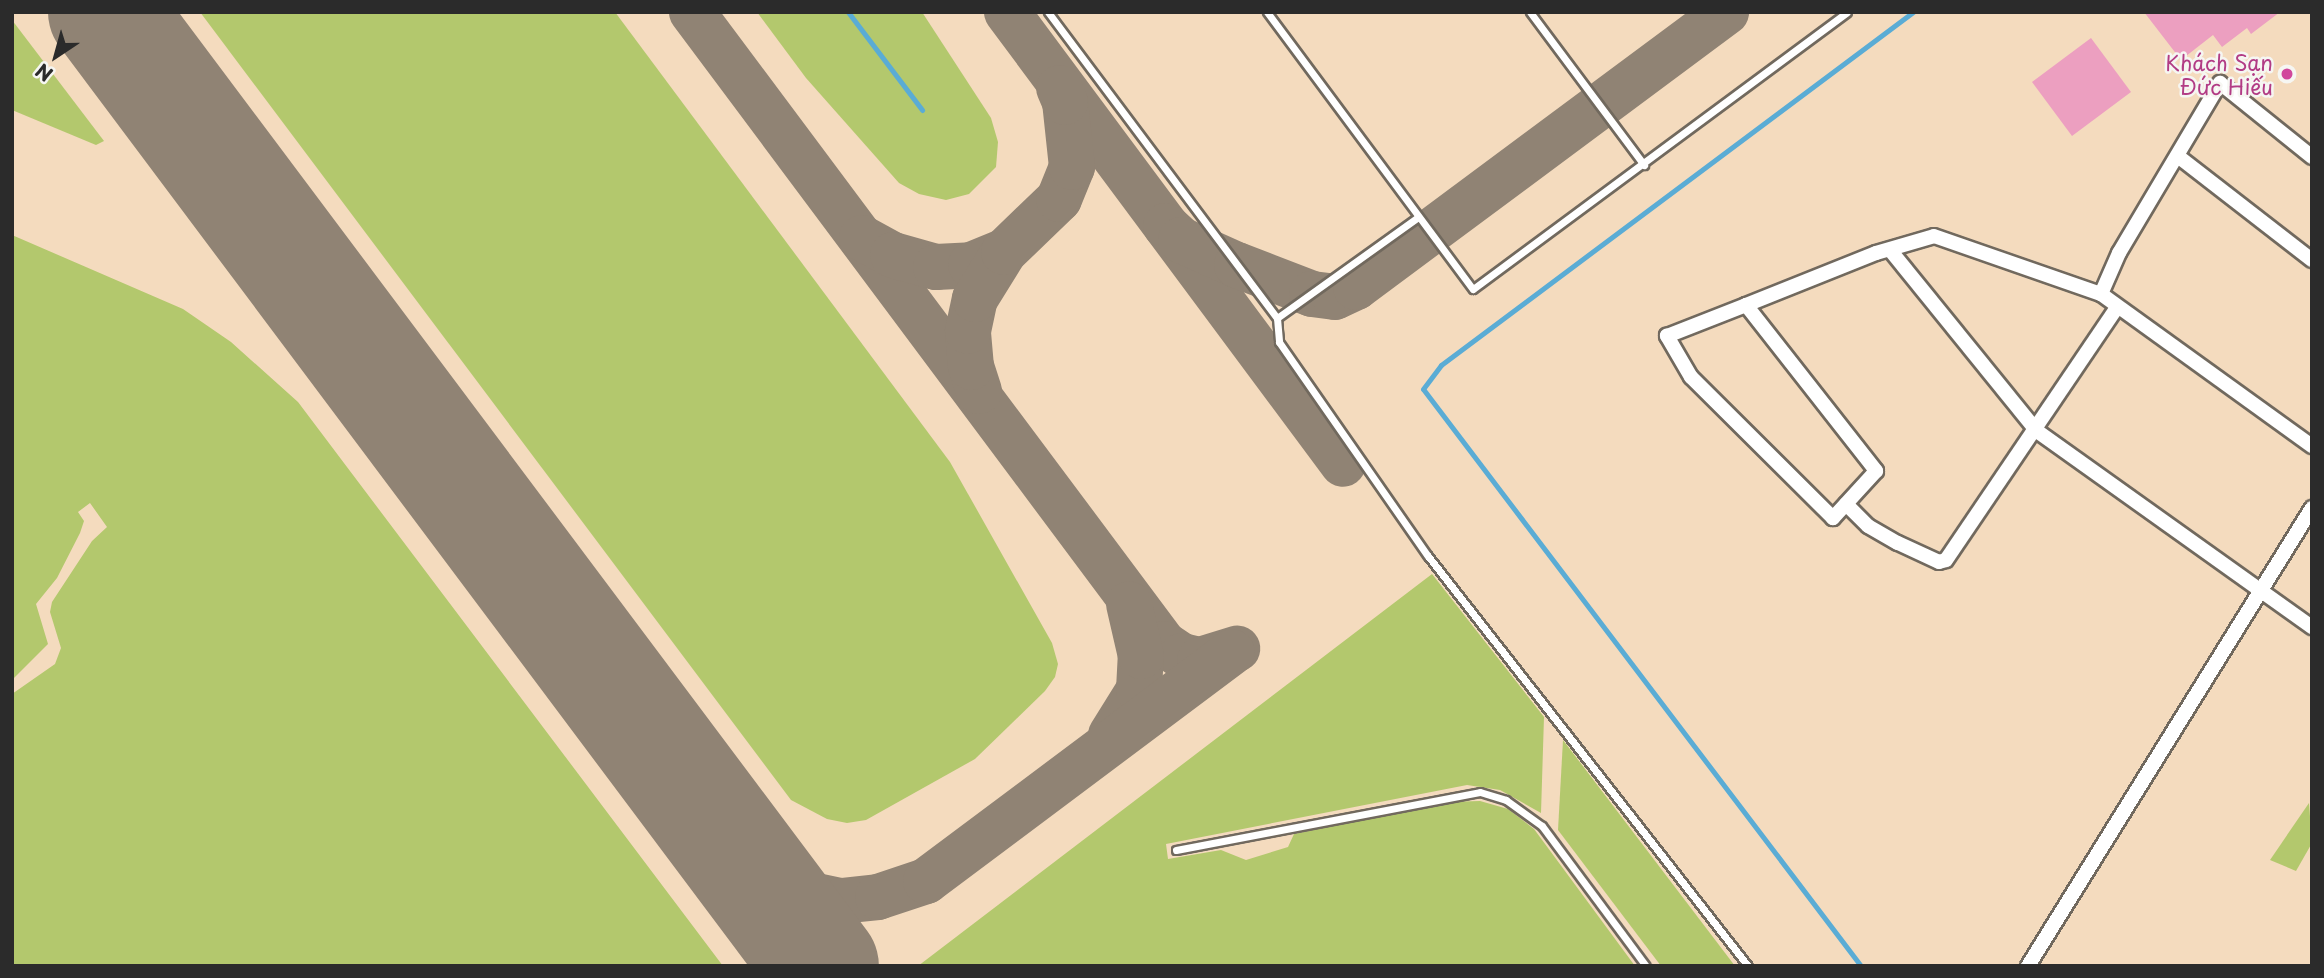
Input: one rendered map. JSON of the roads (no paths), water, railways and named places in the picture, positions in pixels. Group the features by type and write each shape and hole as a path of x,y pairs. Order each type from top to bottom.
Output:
{"street":[{"path":"2101,293 2119,253 2179,158 2220,83 2312,157"},
{"path":"2179,158 2312,260"},
{"path":"1746,305 1876,471 1833,518 1805,495 1691,377 1667,336 1746,305 1934,236 2101,293 2312,446"},
{"path":"1891,251 2037,431 2312,628"},
{"path":"1846,505 1868,526 1898,543 1938,562 1946,560 2037,431 2117,307"},
{"path":"2028,966 2312,508"}],"lane":[{"path":"1048,12 1277,318 1279,342 1428,556 1748,966"},
{"path":"1268,12 1473,289 1847,12"},
{"path":"1530,12 1644,164"},
{"path":"1277,318 1418,217"},
{"path":"1176,850 1480,792 1506,800 1542,826 1646,966"}],"waterway":[{"path":"848,12 922,110"},
{"path":"1861,966 1423,389 1441,365 1913,12"}],"place":[{"name":"Khách Sạn Đức Hiếu","path":"2287,74"}]}
